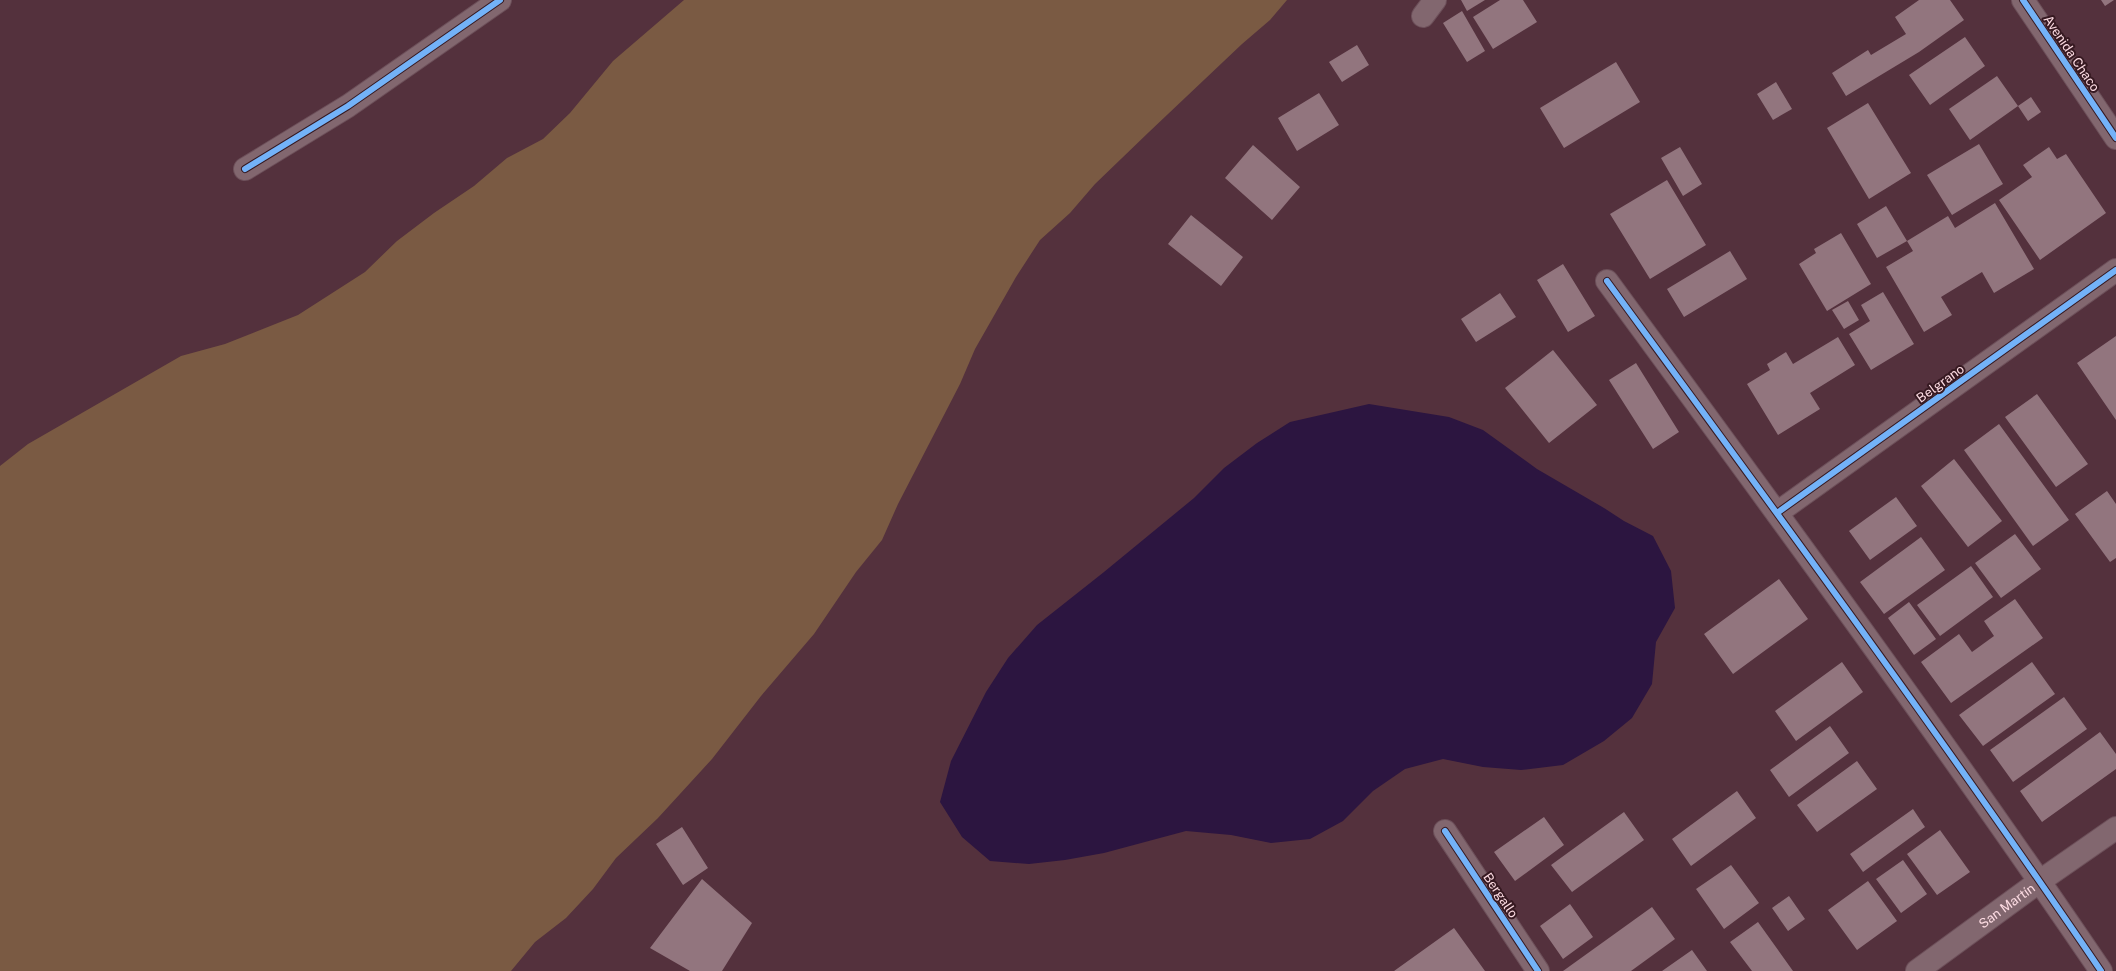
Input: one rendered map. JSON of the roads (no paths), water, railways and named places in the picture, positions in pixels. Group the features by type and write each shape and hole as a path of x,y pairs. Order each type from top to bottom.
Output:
{"street":[{"path":"245,169 348,106 500,0"},
{"name":"Avenida Chaco","path":"2023,0 2116,138"},
{"name":"Belgrano","path":"1777,513 2116,270"},
{"path":"1607,281 1777,513 2040,881 2101,971"},
{"name":"San Martín","path":"1917,971 2040,881 2116,828"},
{"name":"Bergallo","path":"1445,831 1538,971"}]}
